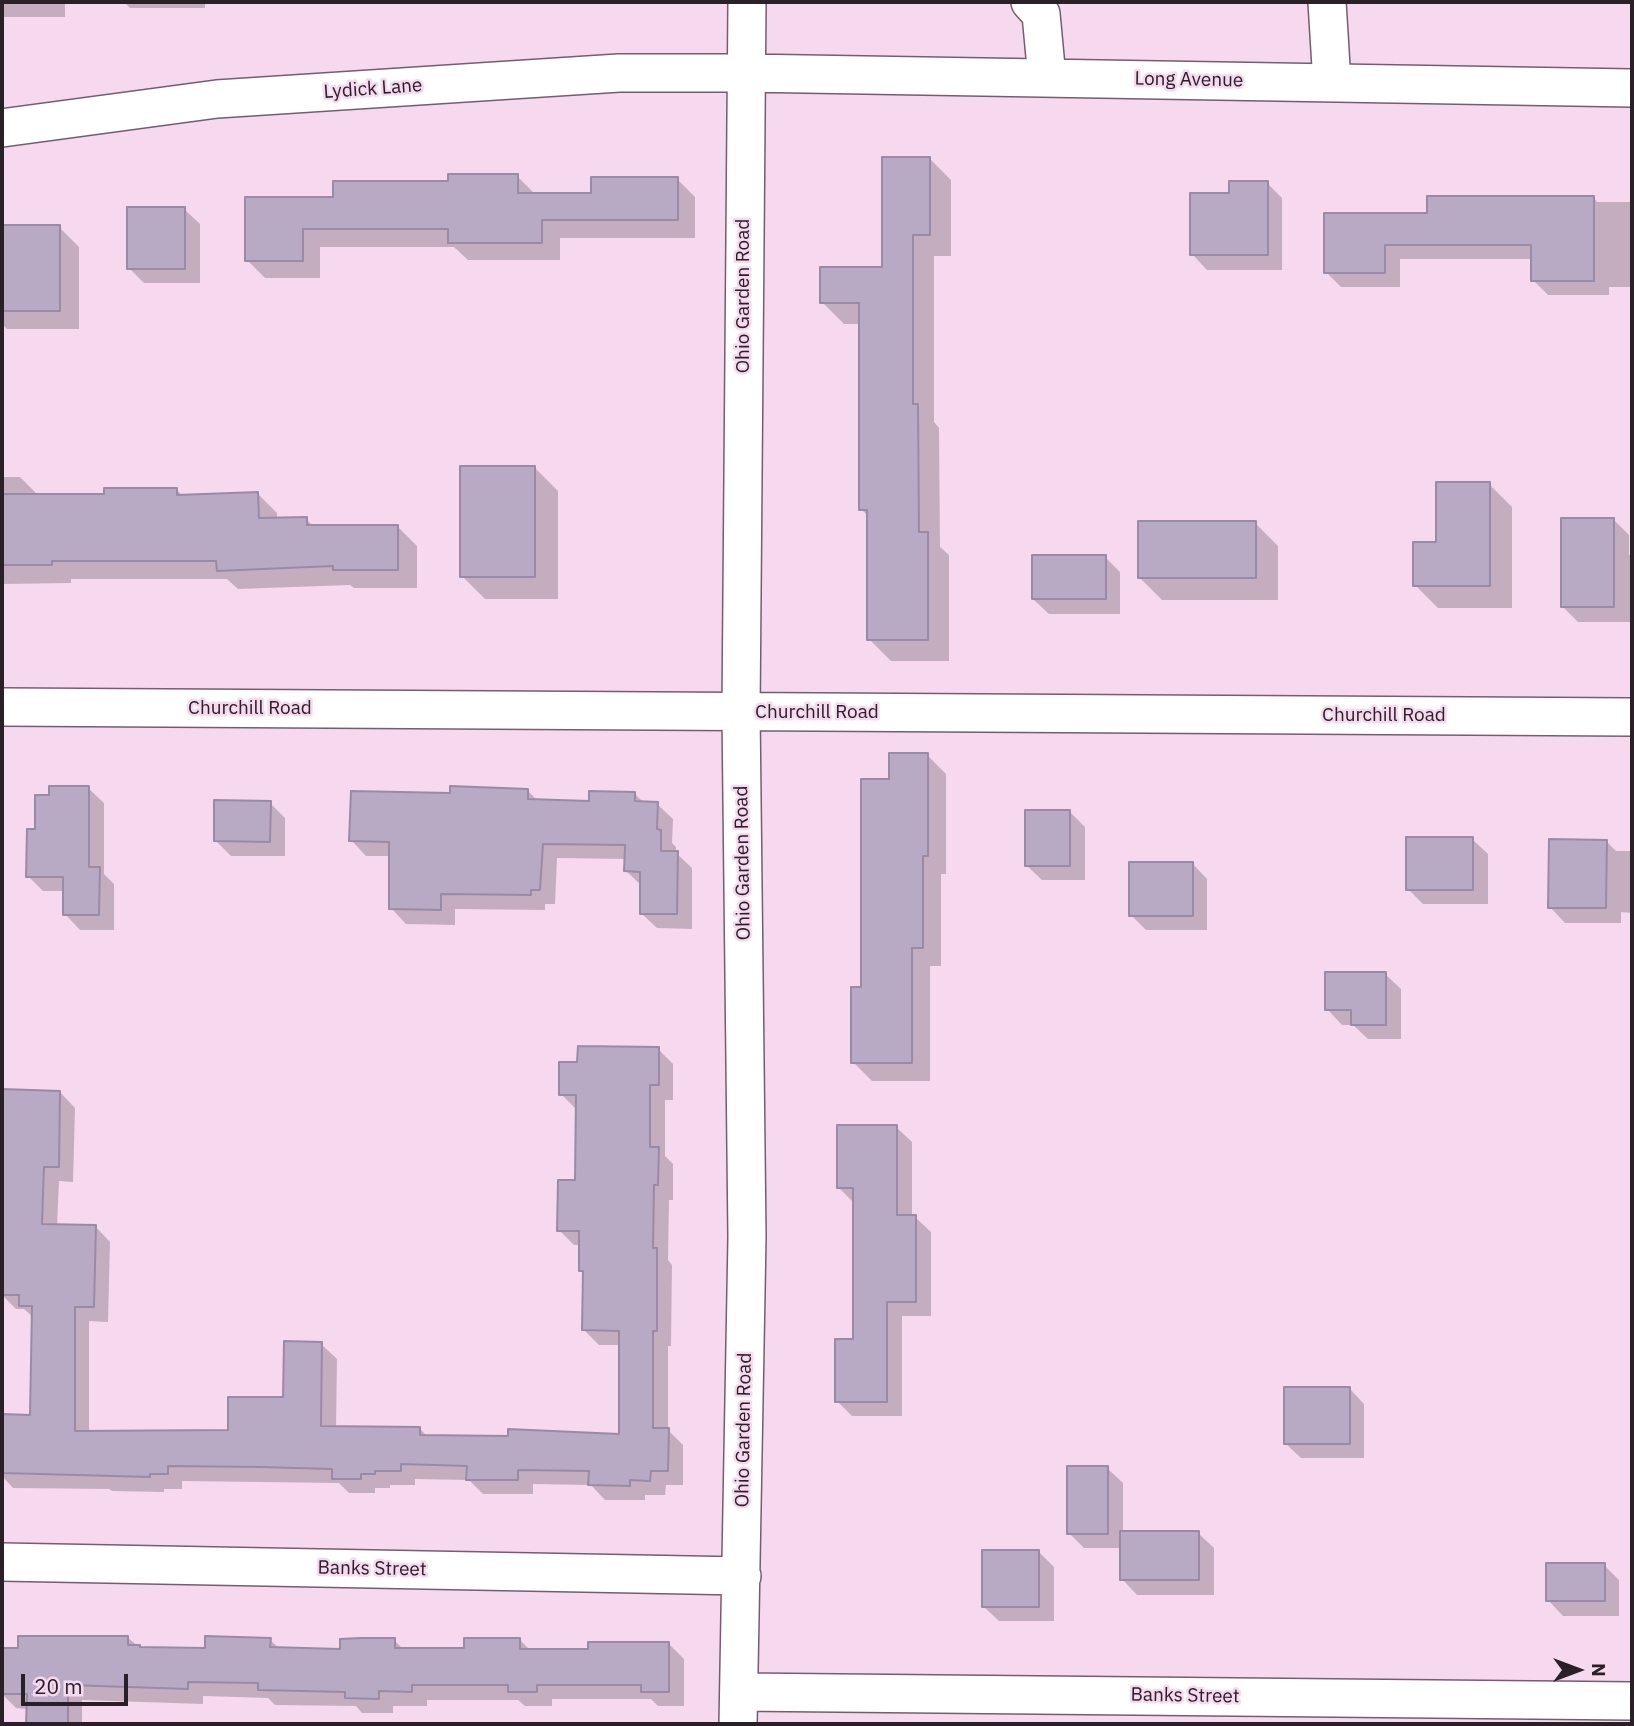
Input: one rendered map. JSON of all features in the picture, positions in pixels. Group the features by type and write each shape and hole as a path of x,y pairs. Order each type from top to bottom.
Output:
{"street":[{"name":"Ohio Garden Road","path":"738,1708 747,1237 741,712 747,2"},
{"path":"1030,2 1041,13 1046,78"},
{"path":"1327,2 1332,83"},
{"name":"Lydick Lane","path":"2,128 216,99 619,73 746,73"},
{"name":"Long Avenue","path":"746,73 1632,88"},
{"name":"Churchill Road","path":"2,707 1632,717"},
{"name":"Banks Street","path":"2,1562 741,1576"},
{"name":"Banks Street","path":"738,1708 1632,1701"}],"building":[{"path":"882,157 930,157 930,235 913,235 913,404 918,404 919,532 928,532 928,640 867,640 867,510 859,510 859,303 820,303 820,267 882,267"},
{"path":"448,174 518,174 518,193 591,193 591,177 678,177 678,220 542,220 542,243 448,243 448,229 303,229 303,261 245,261 245,197 333,197 333,181 448,181"},
{"path":"1229,181 1268,181 1268,255 1190,255 1190,193 1229,193"},
{"path":"1427,196 1594,196 1594,281 1531,281 1531,245 1385,245 1385,273 1324,273 1324,213 1427,213"},
{"path":"127,207 185,207 185,269 127,269"},
{"path":"2,225 60,225 60,311 2,311"},
{"path":"460,466 535,466 535,577 460,577"},
{"path":"1436,482 1490,482 1490,586 1413,586 1413,542 1436,542"},
{"path":"104,488 177,488 177,495 258,492 259,518 307,517 307,525 398,525 398,570 333,570 333,566 217,571 216,561 52,561 52,565 2,565 2,494 104,494"},
{"path":"1561,518 1614,518 1614,607 1561,607"},
{"path":"1138,521 1256,521 1256,578 1138,578"},
{"path":"1032,555 1106,555 1106,599 1032,599"},
{"path":"889,753 928,753 928,856 923,856 923,948 912,948 912,1063 851,1063 851,987 861,987 861,779 889,779"},
{"path":"49,786 89,786 89,867 100,867 99,915 63,915 63,877 26,877 27,829 35,829 35,795 49,795"},
{"path":"450,786 528,789 528,799 589,801 589,791 635,792 635,801 658,802 657,829 661,830 661,851 678,851 677,914 640,914 640,872 624,871 625,845 543,844 540,890 531,890 531,895 441,894 441,910 389,909 389,842 349,841 351,791 450,793"},
{"path":"214,800 271,801 270,842 214,841"},
{"path":"1025,810 1070,810 1070,866 1025,866"},
{"path":"1406,837 1473,837 1473,890 1406,890"},
{"path":"1549,839 1607,840 1606,908 1548,908"},
{"path":"1129,862 1193,862 1193,916 1129,916"},
{"path":"1325,972 1386,972 1386,1025 1351,1025 1351,1010 1325,1010"},
{"path":"578,1046 659,1047 659,1085 650,1085 650,1147 659,1147 658,1185 654,1185 653,1248 657,1248 657,1331 653,1331 653,1428 669,1428 668,1471 651,1471 650,1481 630,1480 630,1486 588,1485 589,1471 518,1470 518,1480 466,1480 467,1466 401,1464 401,1471 375,1471 375,1474 361,1474 361,1479 332,1479 332,1469 259,1467 168,1466 168,1474 150,1474 150,1477 2,1473 2,1414 30,1415 32,1306 19,1306 19,1295 2,1295 2,1089 60,1091 59,1167 44,1167 42,1224 96,1225 94,1307 75,1307 75,1431 228,1430 228,1397 283,1397 284,1341 322,1342 321,1426 420,1427 420,1435 508,1436 508,1429 619,1434 619,1331 582,1330 583,1271 579,1271 579,1231 557,1231 558,1180 575,1180 576,1095 559,1095 559,1062 577,1062"},
{"path":"837,1125 897,1125 897,1215 916,1215 916,1302 887,1302 887,1402 835,1402 835,1339 853,1339 853,1188 837,1188"},
{"path":"1284,1387 1350,1387 1350,1444 1284,1444"},
{"path":"1067,1466 1108,1466 1108,1534 1067,1534"},
{"path":"1120,1531 1199,1531 1199,1580 1120,1580"},
{"path":"982,1550 1039,1550 1039,1607 982,1607"},
{"path":"1546,1563 1605,1563 1605,1601 1546,1601"},
{"path":"18,1636 128,1636 128,1645 140,1647 205,1648 205,1636 271,1638 270,1647 340,1649 340,1639 361,1638 395,1638 395,1648 464,1648 464,1638 520,1638 520,1649 588,1649 588,1642 669,1642 669,1692 641,1692 641,1685 537,1685 537,1692 508,1692 508,1685 412,1685 412,1692 379,1691 379,1699 345,1698 345,1692 258,1690 258,1683 188,1682 188,1689 68,1685 68,1724 26,1724 27,1694 2,1694 2,1648 18,1648"}]}
